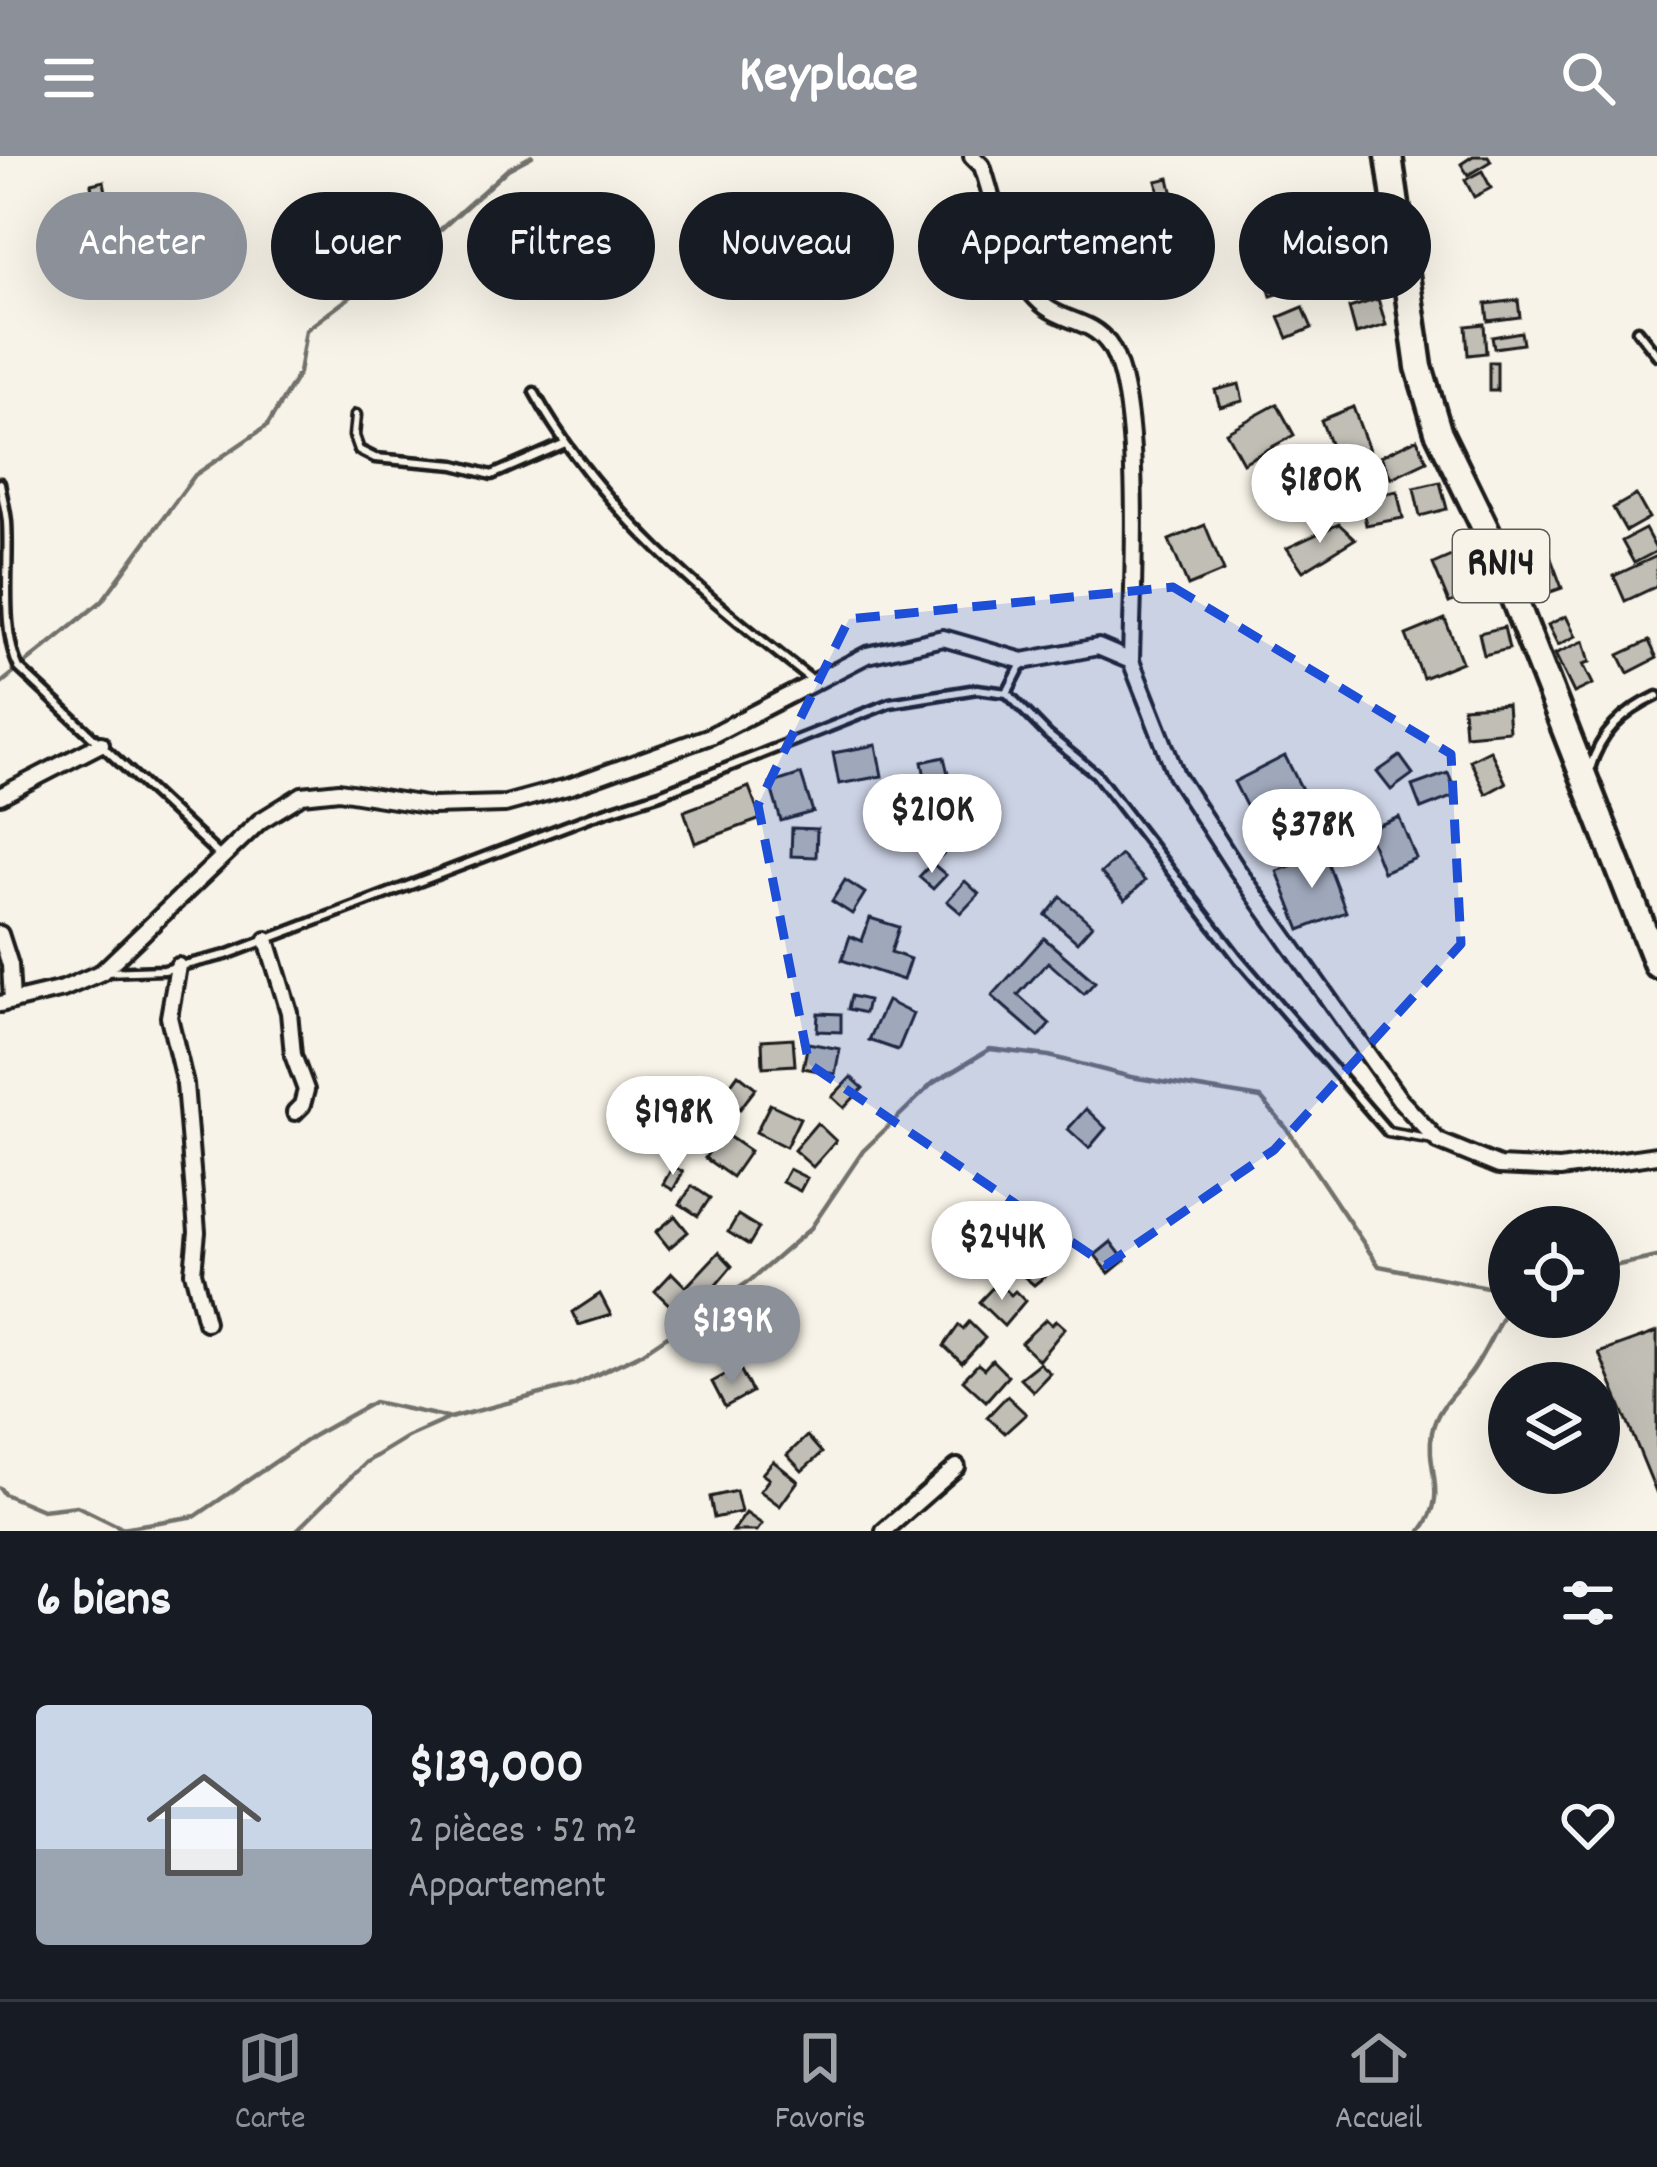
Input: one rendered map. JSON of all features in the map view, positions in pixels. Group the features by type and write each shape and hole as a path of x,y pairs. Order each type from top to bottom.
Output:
{"highway":[{"name":"RN14","path":"1389,156 1419,367 1438,431 1492,542 1656,961"}],"street":[{"path":"972,156 982,166 1027,287 1059,316 1087,323 1106,340 1120,364 1129,406 1132,661 1176,776 1236,868 1400,1100 1438,1141 1499,1166 1560,1169 1657,1155"},
{"path":"0,934 10,965 6,1002 63,989 102,972 260,820 302,795 339,791 431,806 505,804 572,786 710,736 867,655 943,638 1023,661 1098,647 1132,661"},
{"path":"0,796 101,744"},
{"path":"267,940 289,1012 293,1055 306,1090 295,1112"},
{"path":"178,966 169,1017 185,1084 197,1232 194,1272 206,1322"},
{"path":"884,1531 957,1467"}],"lane":[{"path":"1637,330 1657,355"},
{"path":"534,392 563,444 674,569 814,682"},
{"path":"356,415 353,436 358,450 375,458 455,465 492,475 563,444"},
{"path":"0,483 7,523 4,584 12,657 220,856"},
{"path":"1006,692 1023,661"},
{"path":"102,972 178,966 267,940 890,703 977,689 1006,692 1096,774 1238,958 1388,1132 1438,1141"},
{"path":"1585,784 1598,742 1623,716 1657,696"}],"highlighted area":[{"path":"1173,587 1451,754 1461,944 1274,1150 1106,1265 809,1064 758,805 849,619"}],"building":[{"path":"1473,156 1488,156 1491,161 1468,175 1461,164"},
{"path":"1482,171 1491,188 1474,197 1465,180"},
{"path":"1169,178 1172,192 1159,192 1156,181"},
{"path":"104,181 106,192 92,192 91,184"},
{"path":"1378,300 1386,325 1356,334 1349,308"},
{"path":"1518,300 1520,317 1488,321 1486,304"},
{"path":"1303,307 1312,328 1288,338 1279,317"},
{"path":"1484,324 1486,353 1468,355 1466,326"},
{"path":"1521,332 1523,344 1494,348 1492,337"},
{"path":"1489,362 1497,362 1497,391 1489,391"},
{"path":"1239,384 1243,401 1220,407 1215,390"},
{"path":"1277,404 1294,435 1243,463 1226,432"},
{"path":"1353,407 1369,450 1337,462 1321,420"},
{"path":"1417,439 1427,461 1391,478 1381,456"},
{"path":"1321,477 1335,511 1314,519 1301,484"},
{"path":"1440,482 1447,509 1420,516 1414,488"},
{"path":"1397,491 1403,518 1366,525 1361,499"},
{"path":"1636,495 1649,518 1626,531 1613,508"},
{"path":"1339,524 1355,539 1303,571 1287,548"},
{"path":"1205,525 1224,571 1188,586 1169,540"},
{"path":"1645,529 1657,551 1634,563 1622,541"},
{"path":"1465,550 1481,589 1449,603 1433,564"},
{"path":"1549,553 1562,588 1533,598 1520,563"},
{"path":"1657,556 1657,586 1625,601 1614,576"},
{"path":"1566,616 1576,636 1558,645 1548,625"},
{"path":"1445,619 1462,662 1423,678 1406,635"},
{"path":"1504,627 1509,649 1484,655 1479,633"},
{"path":"1584,641 1590,662 1583,664 1593,684 1574,693 1555,654"},
{"path":"1649,641 1657,658 1628,673 1619,655"},
{"path":"1507,704 1509,731 1465,735 1463,707"},
{"path":"876,745 882,776 839,784 833,753"},
{"path":"1490,750 1506,783 1486,794 1470,760"},
{"path":"1285,756 1321,827 1270,853 1234,782"},
{"path":"1400,756 1413,774 1391,790 1377,772"},
{"path":"944,757 950,782 927,787 922,762"},
{"path":"1448,773 1457,795 1421,809 1412,786"},
{"path":"801,774 813,812 781,821 770,784"},
{"path":"749,787 761,819 695,843 684,811"},
{"path":"903,813 905,838 883,840 881,816"},
{"path":"1399,817 1416,858 1383,872 1367,830"},
{"path":"946,824 960,837 941,856 927,842"},
{"path":"792,828 817,829 816,857 791,856"},
{"path":"1324,853 1346,912 1300,930 1277,871"},
{"path":"1121,855 1145,881 1125,900 1101,873"},
{"path":"932,863 946,875 933,889 919,877"},
{"path":"845,880 865,893 852,914 832,901"},
{"path":"965,881 979,894 961,913 947,901"},
{"path":"1061,897 1092,925 1077,942 1046,915"},
{"path":"870,918 899,927 891,952 910,959 903,980 842,960 850,936 862,941"},
{"path":"1044,938 1095,982 1084,994 1048,962 1018,995 1050,1024 1039,1037 992,996"},
{"path":"851,996 868,1000 865,1013 848,1009"},
{"path":"887,1001 913,1014 898,1050 869,1040"},
{"path":"818,1013 841,1014 841,1032 817,1031"},
{"path":"793,1038 795,1065 763,1067 762,1040"},
{"path":"808,1043 840,1049 835,1074 803,1068"},
{"path":"738,1074 756,1088 740,1109 722,1096"},
{"path":"851,1077 863,1088 844,1108 832,1097"},
{"path":"770,1104 800,1118 786,1147 756,1132"},
{"path":"1086,1109 1106,1128 1089,1148 1068,1129"},
{"path":"817,1123 836,1141 813,1167 794,1150"},
{"path":"722,1132 750,1151 732,1177 705,1158"},
{"path":"673,1166 683,1172 673,1190 663,1184"},
{"path":"789,1169 807,1178 800,1191 782,1182"},
{"path":"692,1186 710,1198 698,1216 680,1204"},
{"path":"738,1215 759,1228 749,1245 728,1232"},
{"path":"675,1216 688,1232 669,1248 656,1232"},
{"path":"1111,1242 1125,1260 1109,1273 1095,1255"},
{"path":"1034,1249 1055,1268 1034,1285 1015,1269"},
{"path":"719,1252 732,1266 700,1304 692,1296 677,1312 655,1291 672,1273 686,1287"},
{"path":"998,1282 1025,1301 1004,1326 979,1302"},
{"path":"600,1294 611,1315 579,1325 573,1312"},
{"path":"1046,1319 1065,1328 1039,1360 1021,1343"},
{"path":"969,1322 985,1338 962,1363 944,1346 959,1325 963,1329"},
{"path":"1657,1332 1657,1494 1620,1404 1620,1362 1603,1362 1599,1353"},
{"path":"992,1360 1008,1376 986,1401 963,1380 978,1364 984,1369"},
{"path":"1039,1363 1050,1373 1033,1391 1020,1378"},
{"path":"739,1367 752,1392 725,1407 712,1382"},
{"path":"1007,1396 1026,1414 1005,1433 987,1417"},
{"path":"807,1436 822,1453 802,1471 787,1455"},
{"path":"773,1461 798,1481 780,1506 760,1491 769,1479 762,1474"},
{"path":"736,1491 741,1512 714,1518 710,1497"},
{"path":"746,1513 762,1524 757,1531 733,1531"}],"waterway":[{"path":"0,684 102,601 195,475 267,426 299,373 306,330 440,230 508,169 532,156"},
{"path":"296,1531 366,1462 407,1437 450,1418 575,1385 642,1353 751,1280 811,1228 863,1151 933,1083 990,1049 1049,1056 1131,1077 1261,1098 1379,1266 1488,1287"},
{"path":"1620,1265 1657,1257"},
{"path":"1421,1531 1434,1505 1431,1446 1435,1422 1491,1338"},
{"path":"0,1488 42,1510 77,1506 122,1528 196,1516 313,1436 374,1402 450,1418"}]}
